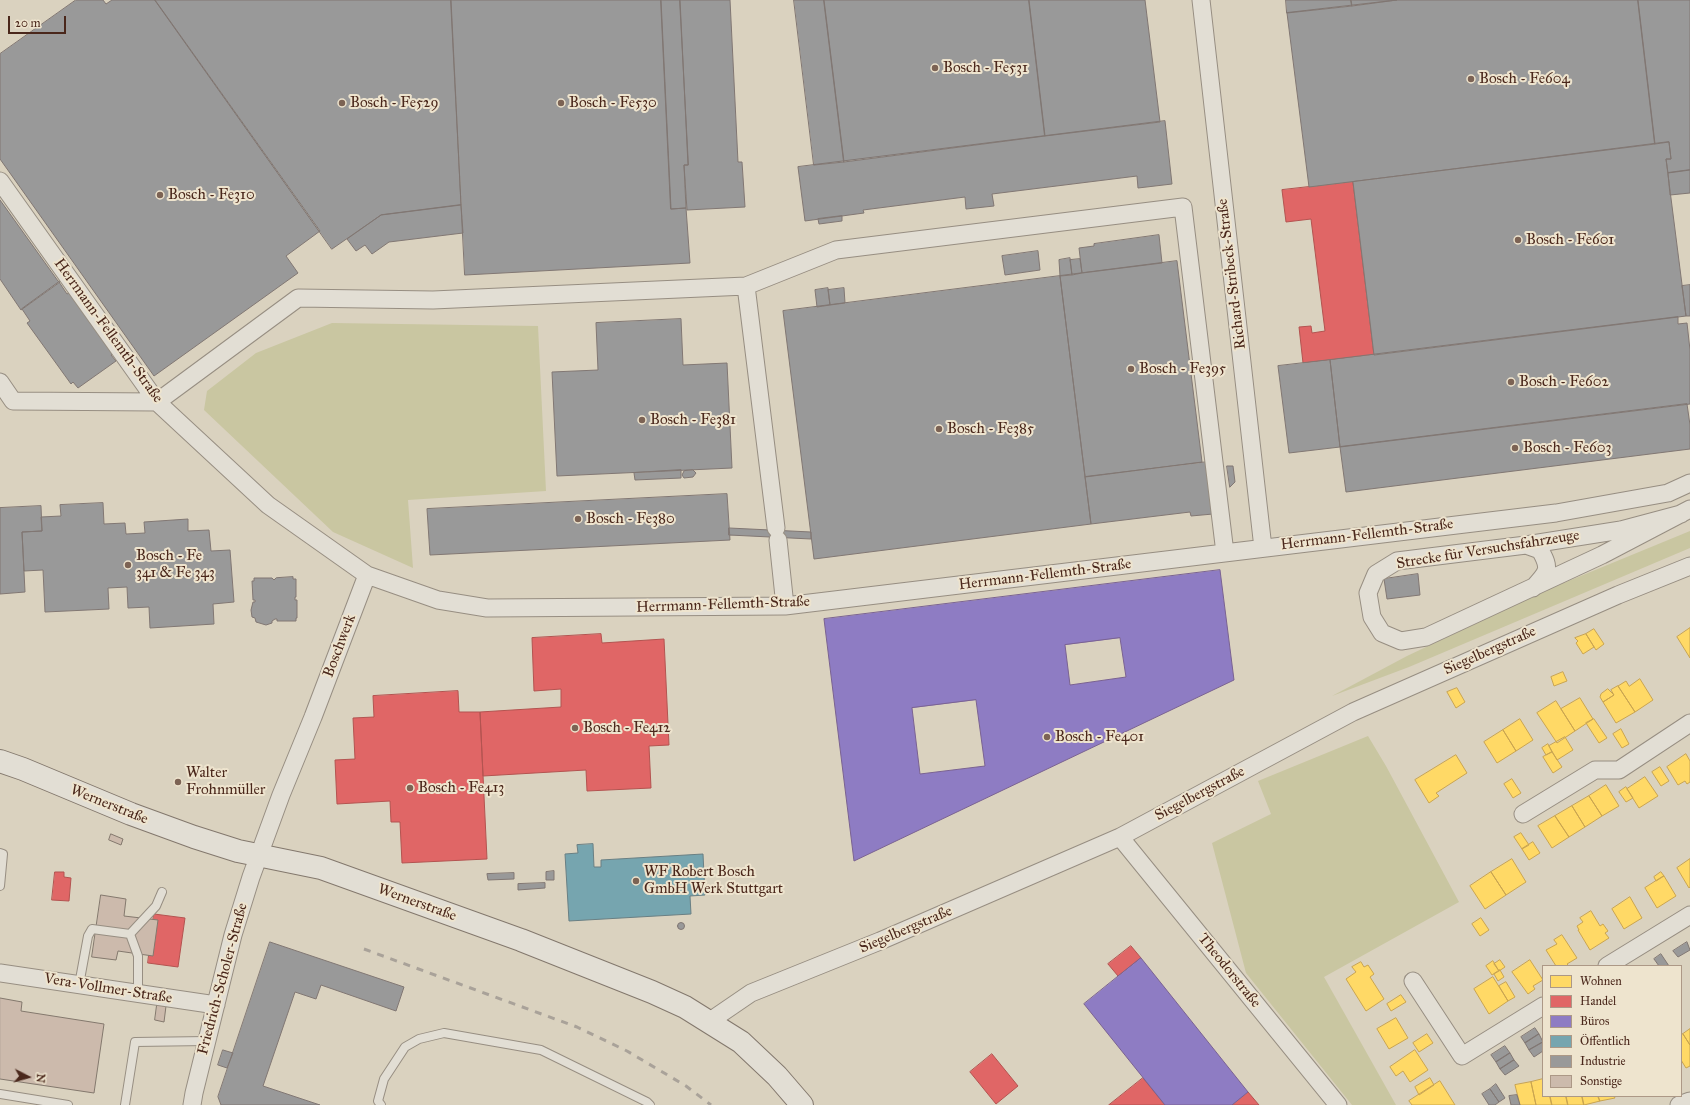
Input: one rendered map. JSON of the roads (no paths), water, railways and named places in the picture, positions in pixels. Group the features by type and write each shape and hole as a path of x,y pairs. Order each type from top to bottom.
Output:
{"main road":[{"name":"Wernerstraße","path":"0,761 23,769 131,814 213,844 321,868 521,940 652,992 685,1007 710,1021 741,1042 777,1076 802,1105"}],"street":[{"name":"Richard-Stribeck-Straße","path":"1201,0 1263,548"},
{"name":"Herrmann-Fellemth-Straße","path":"0,182 157,402 268,505 367,575 438,600 487,608 785,606 1556,512 1668,493 1690,483"},
{"path":"0,382 5,398 13,401 157,402 298,298 433,300 746,286 836,250 1183,208 1225,553"},
{"path":"746,286 785,606"},
{"name":"Strecke für Versuchsfahrzeuge","path":"1686,511 1602,555 1426,637 1401,641 1382,633 1372,617 1368,593 1376,574 1397,561 1526,545 1621,530 1686,511"},
{"path":"1526,545 1540,550 1546,562 1545,575 1533,588"},
{"name":"Siegelbergstraße","path":"710,1021 751,993 880,941 1120,837 1353,712 1618,595 1690,566"},
{"name":"Boschwerk","path":"260,855 281,795 313,717 367,575"},
{"path":"1523,814 1595,770 1619,770 1690,723"},
{"name":"Theodorstraße","path":"1120,837 1338,1105"},
{"name":"Friedrich-Scholer-Straße","path":"192,1105 233,935 260,855"},
{"path":"1610,965 1690,915"},
{"name":"Vera-Vollmer-Straße","path":"0,973 216,1005"},
{"path":"1413,981 1462,1056 1542,1007"},
{"path":"1679,1105 1690,1101"}],"lane":[{"path":"0,853 3,854 0,886"},
{"path":"130,934 156,906 162,892"},
{"path":"79,985 88,936 92,929 130,934"},
{"path":"130,934 138,956 138,994"},
{"path":"381,1105 378,1102 384,1079 404,1047 419,1039 444,1033 541,1050 647,1102 650,1105"},
{"path":"125,1105 135,1042 207,1041"},
{"path":"0,1094 68,1105"}],"railway":[{"path":"364,949 577,1027 627,1051 686,1086 711,1105"}],"place":[{"name":"Bosch - Fe531","path":"935,68"},
{"name":"Bosch - Fe604","path":"1471,79"},
{"name":"Bosch - Fe529","path":"342,103"},
{"name":"Bosch - Fe530","path":"561,103"},
{"name":"Bosch - Fe310","path":"160,195"},
{"name":"Bosch - Fe601","path":"1518,240"},
{"name":"Bosch - Fe395","path":"1131,369"},
{"name":"Bosch - Fe602","path":"1511,382"},
{"name":"Bosch - Fe381","path":"642,420"},
{"name":"Bosch - Fe385","path":"939,429"},
{"name":"Bosch - Fe603","path":"1515,448"},
{"name":"Bosch - Fe380","path":"578,519"},
{"name":"Bosch - Fe 341 & Fe 343","path":"128,565"},
{"name":"Bosch - Fe412","path":"575,728"},
{"name":"Bosch - Fe401","path":"1047,737"},
{"name":"Walter Frohnmüller","path":"178,782"},
{"name":"Bosch - Fe413","path":"410,788"},
{"name":"WF Robert Bosch GmbH Werk Stuttgart","path":"636,881"}]}
